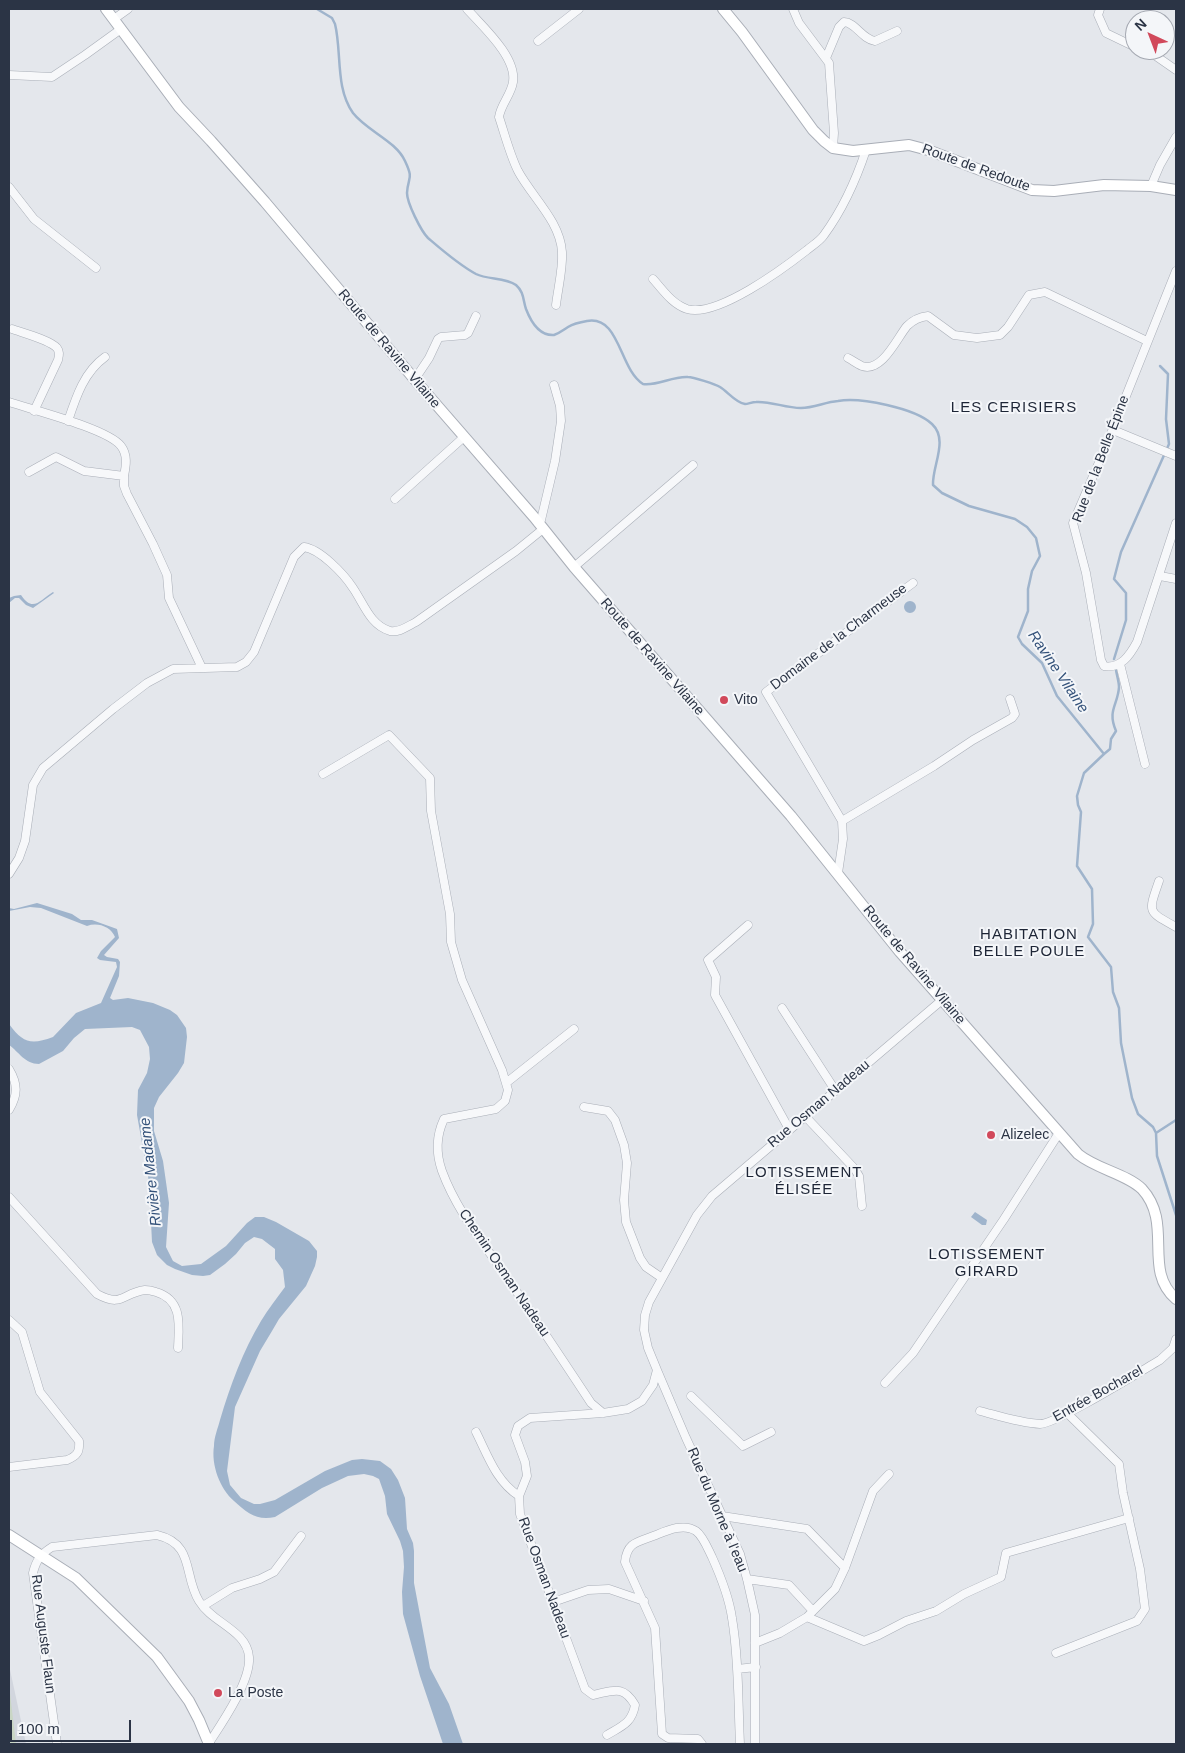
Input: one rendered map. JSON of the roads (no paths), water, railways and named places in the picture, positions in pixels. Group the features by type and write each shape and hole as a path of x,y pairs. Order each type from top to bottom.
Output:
{"main road":[{"name":"Route de Ravine Vilaine","path":"106,9 179,107 212,141 259,195 574,567 686,694 942,1000 1078,1154 1089,1162 1133,1182 1142,1190 1149,1200 1158,1222 1159,1265 1162,1279 1170,1294 1176,1299"},
{"path":"723,9 742,32 813,130 824,142 834,148"},
{"name":"Route de Redoute","path":"834,148 854,151 908,145 928,150 1032,190 1054,191 1104,185 1151,186 1176,190"},
{"path":"9,1535 76,1578 158,1658 189,1701 209,1744"}],"street":[{"path":"114,19 128,9"},
{"path":"467,9 508,57 514,79 511,92 500,109 499,117 517,170 556,229 560,241 562,252 556,305"},
{"path":"538,41 579,9"},
{"path":"793,9 799,23 826,58 830,69 834,148"},
{"path":"1100,9 1098,15 1106,33 1125,42"},
{"path":"826,58 844,22 849,22 864,36 875,42 897,31"},
{"path":"9,75 52,77 85,56 121,29"},
{"path":"1162,60 1176,70"},
{"path":"1151,186 1160,165 1176,137"},
{"path":"653,279 668,297 677,304 689,309 700,310 713,307 758,285 788,265 823,237 857,177 866,150"},
{"path":"9,187 34,219 96,268"},
{"name":"Rue de la Belle Épine","path":"1120,664 1112,667 1104,666 1101,660 1086,573 1073,523 1176,271"},
{"path":"848,358 864,367 875,365 888,355 908,326 918,318 928,316 954,335 977,338 1000,335 1008,327 1029,295 1044,292 1147,341"},
{"path":"415,380 438,339 441,337 465,336 476,316"},
{"path":"12,329 51,344 58,350 58,360 34,411"},
{"path":"68,421 87,375 96,363 105,357"},
{"path":"9,874 19,858 25,841 33,785 43,768 147,684 173,669 237,666 246,662 254,652 294,557 304,546 323,555 353,587 374,622 391,631 402,630 416,622 516,551 541,526 555,461 561,421 560,406 554,386"},
{"path":"9,402 104,433 122,447 126,457 124,486 153,544 166,575 169,598 202,668"},
{"path":"1112,430 1176,456"},
{"path":"395,499 464,437"},
{"path":"29,472 56,457 84,471 124,476"},
{"path":"574,567 692,465"},
{"path":"1145,764 1120,664 1130,655 1137,642 1176,523"},
{"path":"1160,576 1176,579"},
{"name":"Domaine de la Charmeuse","path":"842,821 766,692 912,583"},
{"path":"838,874 843,839 842,821 934,766 972,740 1012,718 1015,714 1010,699"},
{"path":"323,774 390,735 430,778 431,811 450,914 451,942 462,980 506,1083 574,1028"},
{"path":"1159,881 1151,903 1151,910 1154,915 1176,927"},
{"path":"748,925 708,960 716,977 715,995 789,1129"},
{"name":"Rue Osman Nadeau","path":"607,1734 622,1726 633,1716 635,1705 630,1696 625,1692 617,1690 593,1695 585,1689 520,1514 520,1496 527,1476 526,1462 515,1435 518,1426 530,1418 603,1413 628,1409 642,1401 653,1385 657,1370 648,1348 645,1323 648,1302 697,1215 712,1196 942,1000"},
{"path":"782,1008 835,1090"},
{"path":"9,1069 16,1086 15,1100 9,1110"},
{"name":"Chemin Osman Nadeau","path":"506,1083 508,1090 505,1101 496,1109 444,1119 438,1131 438,1154 442,1171 462,1214 524,1302 591,1403 603,1413"},
{"path":"584,1107 608,1112 615,1120 624,1145 626,1163 624,1200 626,1222 640,1258 646,1267 662,1278"},
{"path":"805,1116 854,1168 859,1176 862,1206"},
{"path":"885,1383 913,1353 1004,1219 1058,1132"},
{"path":"9,1197 97,1294 106,1299 121,1300 146,1290 164,1294 170,1298 177,1313 179,1324 178,1348"},
{"path":"9,1320 22,1332 40,1392 79,1441 80,1449 76,1456 67,1460 9,1467"},
{"name":"Entrée Bocharel","path":"980,1411 1013,1420 1043,1424 1067,1413 1160,1360 1173,1348 1176,1339"},
{"name":"Rue du Morne à l'eau","path":"657,1370 686,1438 740,1554 747,1579 755,1615 755,1744"},
{"path":"691,1396 743,1446 771,1432"},
{"path":"1056,1653 1137,1621 1145,1609 1140,1568 1119,1464 1067,1413"},
{"path":"476,1432 498,1475 508,1489 520,1496"},
{"path":"756,1643 780,1633 807,1617 835,1589 845,1568 873,1491 889,1474"},
{"path":"722,1516 806,1529 845,1568"},
{"path":"807,1617 864,1641 906,1621 936,1611 964,1594 1001,1577 1006,1553 1129,1518"},
{"path":"702,1744 698,1739 668,1738 662,1734 655,1628 625,1562 626,1552 631,1545 669,1529 687,1528 698,1532 723,1582 732,1617 737,1669 740,1744"},
{"path":"40,1555 52,1547 142,1536 164,1537 176,1543 182,1550 197,1595 203,1606 243,1641 249,1656 249,1666 244,1680 233,1704 209,1744"},
{"path":"203,1606 232,1588 260,1579 274,1572 301,1536"},
{"name":"Rue Auguste Flaun","path":"40,1555 33,1573 57,1744"},
{"path":"747,1579 789,1586 813,1611"},
{"path":"553,1602 588,1590 609,1589 644,1601"},
{"path":"737,1669 756,1667"}],"water":[{"path":"53,592 33,608 26,605 19,598 15,598 9,603 9,598 21,595 29,603 37,603"},
{"path":"908,601 912,601 916,607 912,613 908,613 904,609 904,605"},
{"name":"Rivière Madame","path":"37,903 72,914 81,920 92,920 117,929 119,938 104,955 118,959 120,962 119,976 110,998 113,1000 128,998 153,1003 177,1015 186,1028 187,1037 184,1063 159,1097 154,1108 154,1131 163,1161 169,1203 166,1247 173,1261 182,1266 201,1264 226,1246 255,1217 264,1217 276,1222 309,1241 317,1251 315,1266 306,1286 279,1319 260,1351 235,1407 227,1471 230,1485 241,1498 254,1504 260,1504 275,1500 325,1471 352,1460 380,1461 391,1469 398,1480 405,1498 407,1529 414,1551 414,1583 430,1668 449,1704 463,1744 443,1744 420,1676 403,1614 403,1551 387,1514 385,1496 379,1479 364,1474 348,1476 322,1488 275,1517 269,1518 258,1517 243,1509 229,1496 221,1483 215,1469 213,1453 216,1433 248,1344 254,1332 285,1287 283,1270 275,1259 275,1249 262,1239 254,1237 210,1275 192,1275 175,1269 167,1265 157,1255 152,1242 149,1182 137,1115 138,1090 147,1073 150,1059 149,1047 140,1030 132,1027 85,1029 63,1051 39,1064 26,1060 9,1045 9,1024 23,1039 39,1041 53,1037 76,1013 101,1003 117,967 116,962 97,958 101,951 115,937 107,928 100,925 87,926 41,908 30,907 9,911 9,908 14,909"},
{"path":"975,1212 987,1220 986,1225 982,1225 971,1217"}],"waterway":[{"name":"Ravine Vilaine","path":"317,9 332,18 335,24 341,81 347,103 359,119 401,154 408,167 410,175 407,193 409,203 425,234 451,257 476,274 512,282 516,285 522,293 530,319 540,331 554,335 577,323 598,321 613,334 629,367 635,377 643,384 654,384 688,377 717,386 745,404 762,402 801,408 848,400 873,402 913,413 924,418 937,430 940,445 933,485 942,493 969,506 1015,519 1027,527 1036,538 1040,556 1032,571 1028,589 1028,611 1018,637 1022,644 1042,663 1057,696 1104,754 1084,773 1077,796 1081,812 1077,866 1092,889 1093,924 1088,937 1111,967 1113,992 1119,1008 1121,1043 1132,1098 1138,1114 1153,1127 1156,1133 1157,1156 1176,1215"},
{"name":"Ravine Vilaine","path":"1114,659 1126,620 1126,593 1114,579 1121,552 1169,444 1166,419 1168,374 1160,366"},
{"name":"Ravine Vilaine","path":"1104,754 1110,749 1111,739 1116,731 1113,718 1119,687 1116,670"},
{"path":"1156,1133 1176,1120"}],"place":[{"name":"Vito","path":"724,700"},
{"name":"Alizelec","path":"991,1135"},
{"name":"La Poste","path":"218,1693"}],"district":[{"name":"LES CERISIERS","path":"1014,408"},
{"name":"HABITATION BELLE POULE","path":"1029,944"},
{"name":"LOTISSEMENT ÉLISÉE","path":"804,1182"},
{"name":"LOTISSEMENT GIRARD","path":"987,1264"}]}
